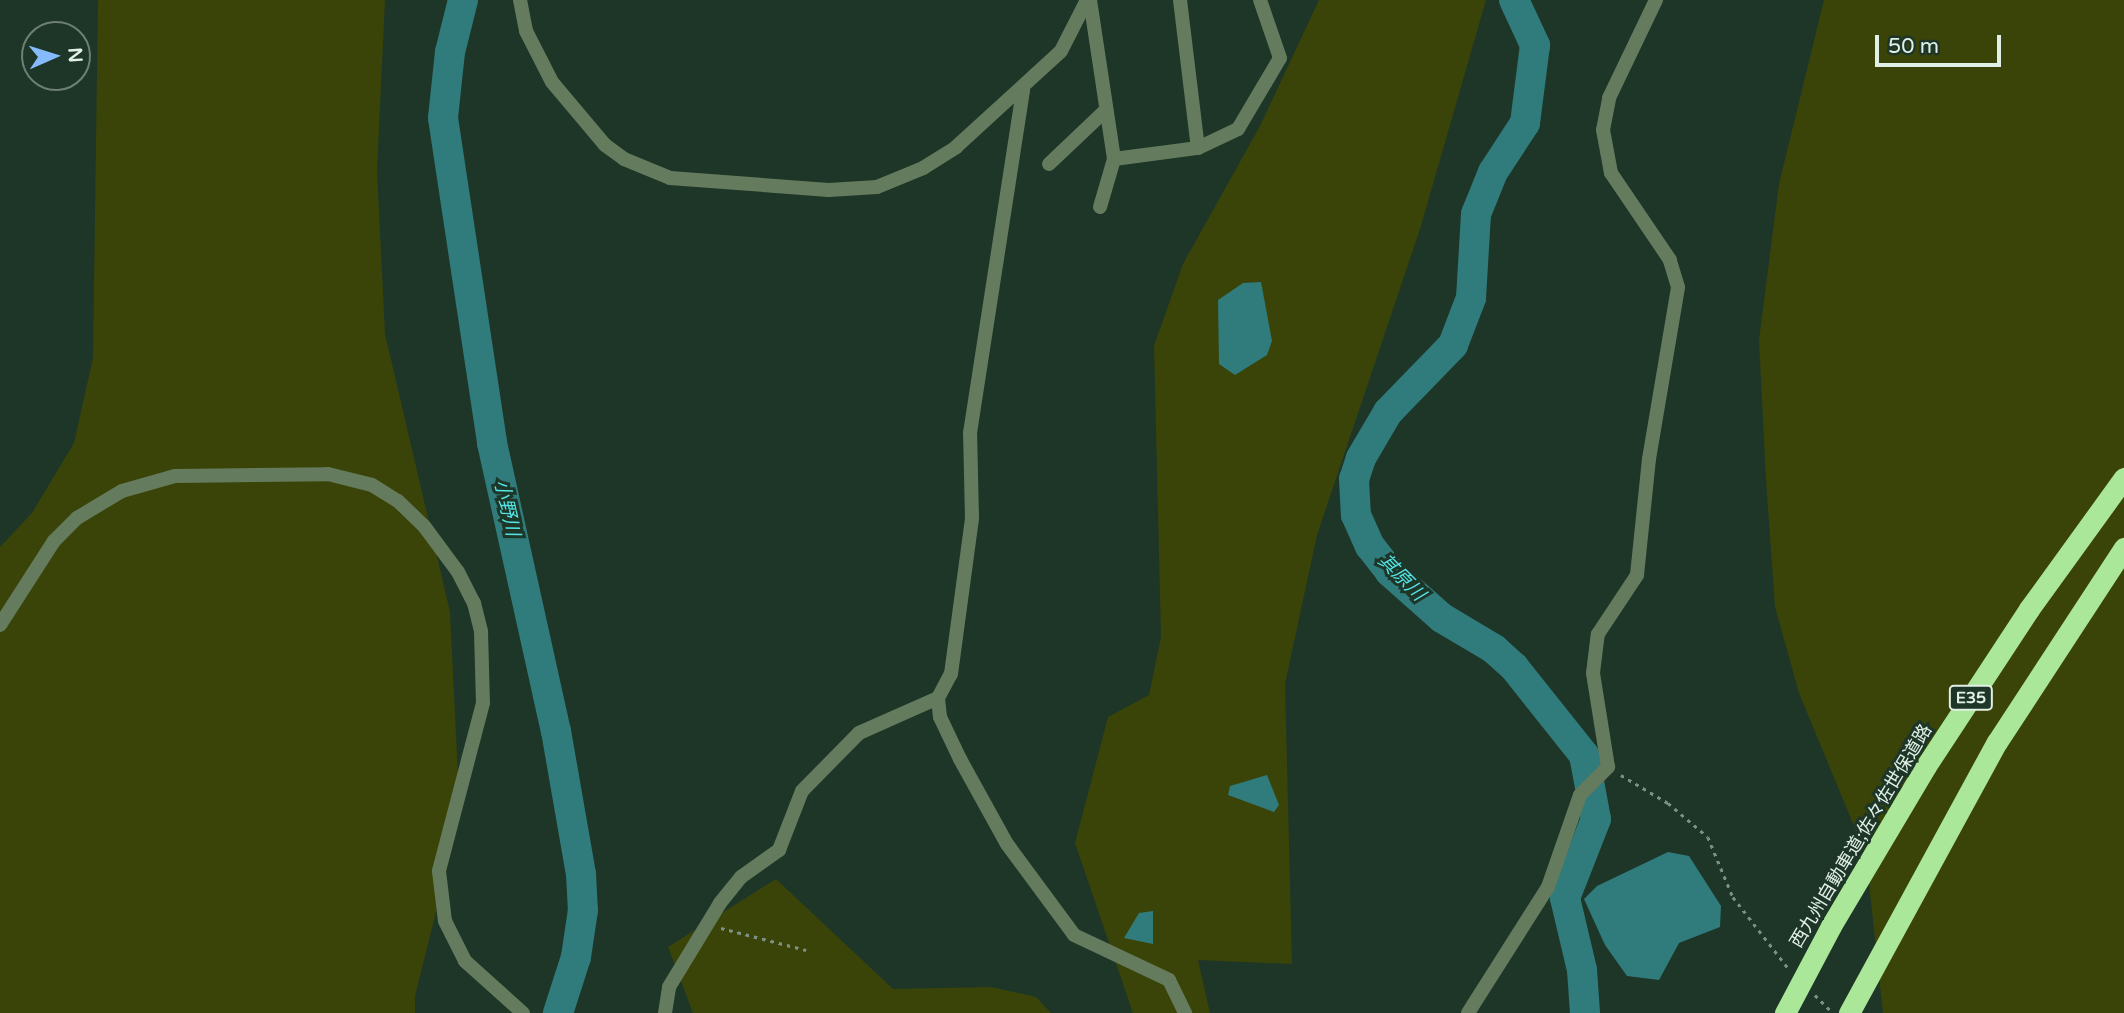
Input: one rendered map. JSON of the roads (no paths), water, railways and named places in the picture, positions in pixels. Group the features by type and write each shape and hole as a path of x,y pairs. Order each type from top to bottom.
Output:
{"highway":[{"name":"西九州自動車道;佐々佐世保道路","path":"1785,1013 1831,926 1926,766 2021,620 2124,478"},
{"name":"E35","path":"1853,1006 1997,742 2124,548"}],"street":[{"path":"520,0 526,31 543,66 571,106 624,159 670,178 829,190 877,187 934,161 1023,90 1061,51 1088,0"},
{"path":"1088,0 1114,159 1100,207"},
{"path":"1180,0 1198,148"},
{"path":"1114,159 1198,148 1238,130 1276,71 1280,58 1261,0"},
{"path":"1468,1013 1548,887 1580,794 1608,767 1593,673 1598,634 1637,575 1649,459 1678,287 1670,260 1611,173 1603,130 1609,98 1656,0"},
{"path":"1023,90 970,433 972,518 951,674 938,698 940,717 1007,844 1074,935 1170,980 1185,1013"},
{"path":"1049,164 1106,110"},
{"path":"0,625 54,541 77,518 122,491 174,477 328,474 372,485 398,501 424,526 458,572 474,603 481,632 483,703 439,871 438,891 445,921 460,954 523,1013"},
{"path":"665,1013 669,987 706,925 741,877 779,850 802,791 859,733 938,698"}],"water":[{"path":"1261,282 1272,341 1267,355 1235,375 1219,364 1218,300 1243,283"},
{"path":"1267,775 1279,805 1274,812 1228,795 1230,786"},
{"path":"1668,852 1689,856 1721,906 1720,927 1679,943 1659,980 1627,976 1605,945 1584,899 1597,886"},
{"path":"1153,911 1153,944 1124,938 1139,913"}],"waterway":[{"name":"小野川","path":"463,0 450,52 443,118 492,443 556,731 581,874 583,910 576,957 558,1013"},
{"name":"其原川","path":"1514,0 1535,45 1525,123 1493,172 1476,214 1471,298 1453,345 1388,412 1361,458 1354,479 1356,515 1370,546 1390,572 1442,618 1494,649 1514,667 1584,755 1596,819 1565,898 1582,970 1585,1013"}]}
